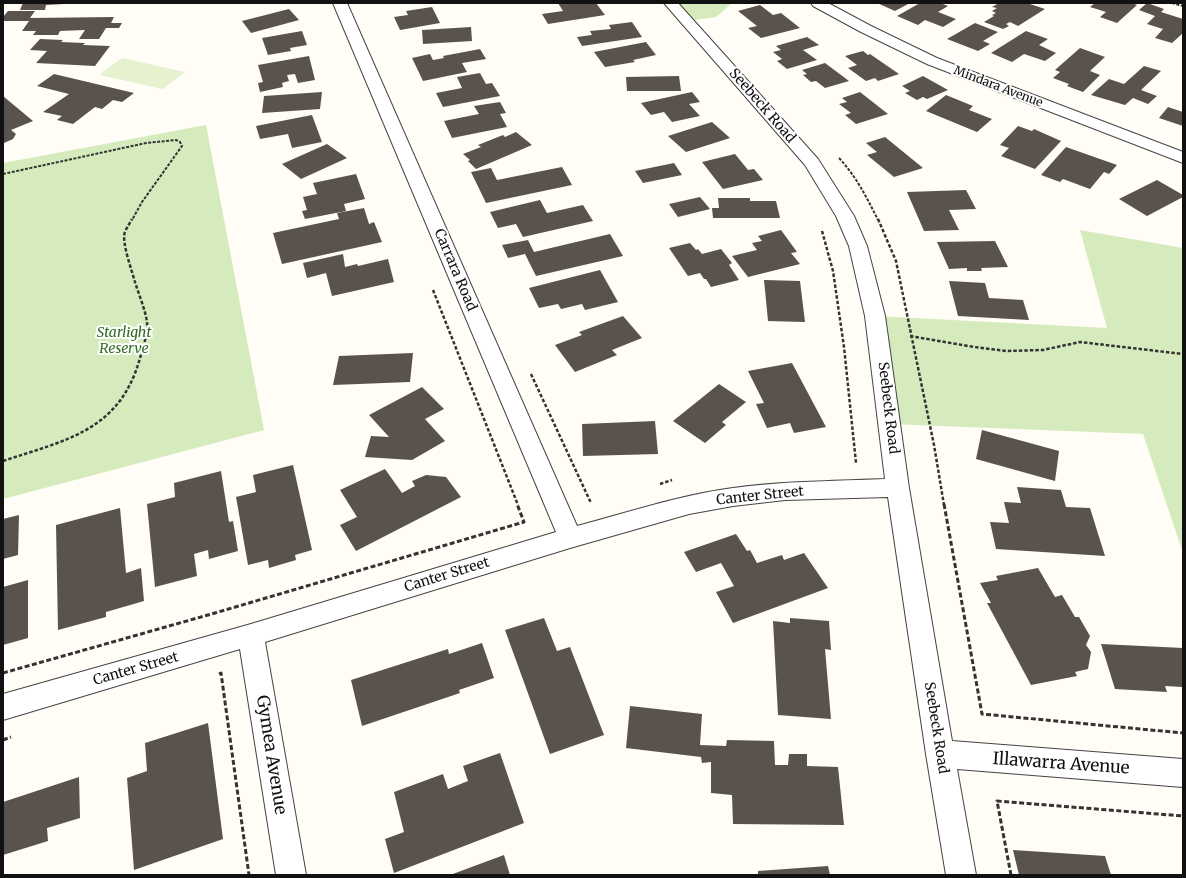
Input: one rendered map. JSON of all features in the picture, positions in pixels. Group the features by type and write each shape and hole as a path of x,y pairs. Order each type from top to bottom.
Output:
{"street":[{"name":"Carrara Road","path":"340,3 570,538"},
{"name":"Seebeck Road","path":"671,3 790,136 812,163 845,216 860,254 875,316 898,488 940,754 961,875"},
{"name":"Mindara Avenue","path":"818,3 866,29 932,61 1183,158"},
{"name":"Canter Street","path":"3,707 251,635 570,538 689,505 726,498 785,491 898,488"},
{"name":"Gymea Avenue","path":"251,635 290,875"},
{"name":"Illawarra Avenue","path":"940,754 1183,773"}],"path":[{"path":"1172,3 1183,6"},
{"path":"3,174 153,142 176,140 180,142 182,146 142,202 124,234 126,248 146,323 143,348 137,370 124,394 111,413 91,428 72,438 3,461"},
{"path":"822,229 833,271 844,347 856,465"},
{"path":"910,336 1003,350 1040,351 1080,342 1183,354"},
{"path":"3,673 215,613 524,522"},
{"path":"221,674 249,875"},
{"path":"982,714 1183,733"},
{"path":"1011,875 997,801 1183,816"}],"green space":[{"path":"671,3 732,3 716,17 687,21"},
{"path":"122,58 185,72 163,89 99,75"},
{"name":"Starlight Reserve","path":"206,125 264,430 3,499 3,163"},
{"path":"1080,230 1183,248 1183,553 1143,434 890,424 875,316 1107,328"}],"building":[{"path":"23,3 64,4 46,5 45,10 20,10"},
{"path":"558,3 596,3 605,15 548,24 542,14 563,11"},
{"path":"877,3 910,3 895,11"},
{"path":"920,3 940,3 948,6 938,12 956,19 943,27 925,20 918,25 897,16"},
{"path":"999,3 1027,3 1045,9 1018,26 1010,22 1006,24 1009,26 1003,29 984,22 994,16 992,15 996,13 992,11 997,8 992,7"},
{"path":"1095,3 1132,3 1137,5 1117,23 1100,17 1106,12 1090,7"},
{"path":"1147,3 1164,9 1161,12 1183,19 1183,33 1172,43 1155,38 1163,29 1147,24 1155,16 1139,10"},
{"path":"760,5 773,15 781,13 800,28 761,38 748,28 757,26 738,11"},
{"path":"432,7 440,23 400,30 394,17 408,15 406,11"},
{"path":"289,9 299,20 251,33 242,21"},
{"path":"8,11 35,11 30,18 114,17 111,23 122,23 119,28 106,28 99,39 79,39 85,30 60,31 58,35 33,35 36,31 22,31 29,21 3,21 3,17"},
{"path":"632,22 642,37 582,46 577,37 592,35 590,31 611,29 609,25"},
{"path":"975,23 998,32 983,41 990,44 978,51 947,39"},
{"path":"471,27 472,41 423,44 422,30"},
{"path":"302,31 307,45 290,48 291,51 268,55 262,38"},
{"path":"1026,31 1048,39 1039,45 1056,53 1045,61 1024,54 1012,62 991,53"},
{"path":"807,37 819,45 803,50 817,60 787,69 777,61 782,59 773,52 781,50 776,46"},
{"path":"40,39 85,43 83,45 110,46 95,66 36,63 47,51 30,50"},
{"path":"646,42 656,55 633,60 635,62 605,67 594,52"},
{"path":"1080,48 1105,57 1090,71 1100,75 1083,92 1067,86 1069,84 1053,78 1060,72 1055,70"},
{"path":"480,49 486,59 462,63 467,72 423,81 412,58 430,54 433,60 444,58 443,56"},
{"path":"863,51 868,55 870,54 899,74 878,81 875,78 866,81 848,68 857,65 845,56"},
{"path":"309,56 315,80 298,83 295,74 287,75 289,81 282,83 283,87 260,92 258,83 263,82 258,65"},
{"path":"825,63 849,81 825,88 816,81 811,82 803,75 807,74 802,70"},
{"path":"1144,66 1161,71 1141,90 1157,96 1148,104 1133,98 1125,105 1091,95 1109,79 1124,84"},
{"path":"480,73 486,84 492,83 500,96 443,107 436,93 462,88 457,77"},
{"path":"54,74 134,93 122,102 113,100 102,109 95,107 73,124 57,120 62,116 43,112 69,94 37,86"},
{"path":"679,76 681,91 627,91 626,77"},
{"path":"923,76 948,90 927,99 923,97 917,100 905,93 910,91 902,86"},
{"path":"322,92 320,109 262,113 264,96"},
{"path":"692,92 700,102 689,104 700,116 672,122 664,112 651,115 641,103"},
{"path":"860,92 888,114 856,124 845,115 851,113 839,104 847,102 842,98"},
{"path":"946,95 973,106 969,110 992,119 977,132 926,111"},
{"path":"3,96 33,121 11,130 16,134 13,139 4,143"},
{"path":"500,102 506,113 500,114 507,127 452,138 444,121 479,114 474,106"},
{"path":"1168,107 1183,112 1183,126 1159,118"},
{"path":"312,115 322,142 292,148 288,134 260,139 256,126"},
{"path":"712,122 730,138 686,152 668,136"},
{"path":"1018,126 1032,131 1034,129 1061,141 1035,169 1001,156 1009,148 1000,145"},
{"path":"516,132 532,145 476,169 468,161 470,160 463,154 481,147 478,145 503,135 505,137"},
{"path":"885,137 923,168 894,177 867,155 877,152 866,143"},
{"path":"327,144 347,158 301,179 282,164"},
{"path":"1066,147 1117,165 1109,174 1104,172 1090,189 1063,179 1060,182 1041,175"},
{"path":"735,154 748,170 754,169 763,180 723,189 702,162"},
{"path":"674,163 682,175 643,183 635,171"},
{"path":"562,167 572,185 486,203 471,172 491,168 497,180"},
{"path":"356,174 365,199 344,204 346,211 305,219 302,211 307,210 303,197 317,194 313,183"},
{"path":"1157,180 1183,195 1183,197 1147,216 1119,199"},
{"path":"966,190 976,209 949,210 959,230 924,231 907,192"},
{"path":"700,197 710,209 678,217 669,204"},
{"path":"718,198 750,198 750,201 776,201 780,218 713,218 712,208 719,208"},
{"path":"540,200 547,213 583,205 593,221 523,237 516,224 498,228 490,212"},
{"path":"364,208 369,224 374,222 382,242 282,264 273,233 339,219 337,213"},
{"path":"781,230 797,252 791,253 800,264 748,277 732,256 757,250 752,243 762,241 758,236"},
{"path":"610,234 623,256 536,276 525,254 508,258 502,245 528,240 534,252"},
{"path":"995,241 1008,267 981,268 982,271 967,271 967,268 949,269 937,242"},
{"path":"690,243 702,254 721,249 732,263 729,265 739,280 711,287 700,273 688,276 669,248"},
{"path":"343,254 345,267 357,264 358,266 388,259 394,282 332,296 326,273 307,278 303,263"},
{"path":"600,270 618,302 585,310 582,304 561,309 558,304 539,308 529,288"},
{"path":"764,280 800,281 805,322 768,321"},
{"path":"949,281 985,283 989,298 1023,300 1029,320 958,316"},
{"path":"623,316 642,338 612,350 617,355 575,372 555,345 582,335 579,332"},
{"path":"413,353 410,382 333,385 339,356"},
{"path":"792,363 826,427 794,433 790,423 767,428 756,404 764,403 748,371"},
{"path":"719,384 746,402 722,422 726,425 705,443 673,421"},
{"path":"422,387 444,409 425,419 445,441 412,460 365,457 371,436 389,437 369,415"},
{"path":"655,421 658,454 583,456 582,424"},
{"path":"982,430 1059,451 1055,481 976,459"},
{"path":"293,465 312,550 295,555 296,560 269,568 268,560 248,565 236,497 256,492 253,475"},
{"path":"385,469 402,493 415,486 412,481 426,475 446,477 461,497 356,551 340,525 357,517 340,490"},
{"path":"221,471 229,522 233,521 238,551 209,559 208,550 194,554 197,576 155,587 147,504 175,497 174,483"},
{"path":"1017,487 1061,490 1066,507 1090,508 1105,556 996,549 990,522 1009,523 1004,502 1021,503"},
{"path":"120,508 126,573 141,568 144,601 106,612 106,617 58,630 56,525"},
{"path":"19,515 18,555 3,559 3,519"},
{"path":"736,534 747,551 750,550 757,563 782,555 784,560 804,553 828,588 733,623 716,592 734,586 721,563 696,572 684,552"},
{"path":"1038,568 1055,597 1062,595 1075,617 1079,617 1090,636 1086,645 1091,652 1088,669 1075,672 1077,676 1031,685 987,603 991,603 980,583 998,580 996,576"},
{"path":"28,580 28,638 3,645 3,587"},
{"path":"544,618 557,651 570,647 604,735 550,754 505,630"},
{"path":"790,618 829,621 831,650 825,649 831,719 778,715 773,621 790,623"},
{"path":"482,643 494,678 459,690 460,693 362,726 351,680 448,649 449,654"},
{"path":"1101,644 1183,648 1183,687 1165,686 1167,692 1115,689"},
{"path":"630,706 702,714 700,745 726,746 727,740 774,741 775,765 788,765 789,754 807,754 807,766 838,767 844,825 733,824 732,795 711,793 711,762 702,763 701,757 626,748"},
{"path":"208,723 223,839 134,870 127,778 147,771 145,743"},
{"path":"500,753 524,823 394,873 385,839 404,832 394,792 443,774 448,789 468,781 463,766"},
{"path":"79,777 80,818 47,828 48,841 3,855 3,802"},
{"path":"1013,850 1105,856 1111,875 1019,875"},
{"path":"504,855 510,875 450,875"},
{"path":"828,866 830,875 758,875 758,871"}]}
